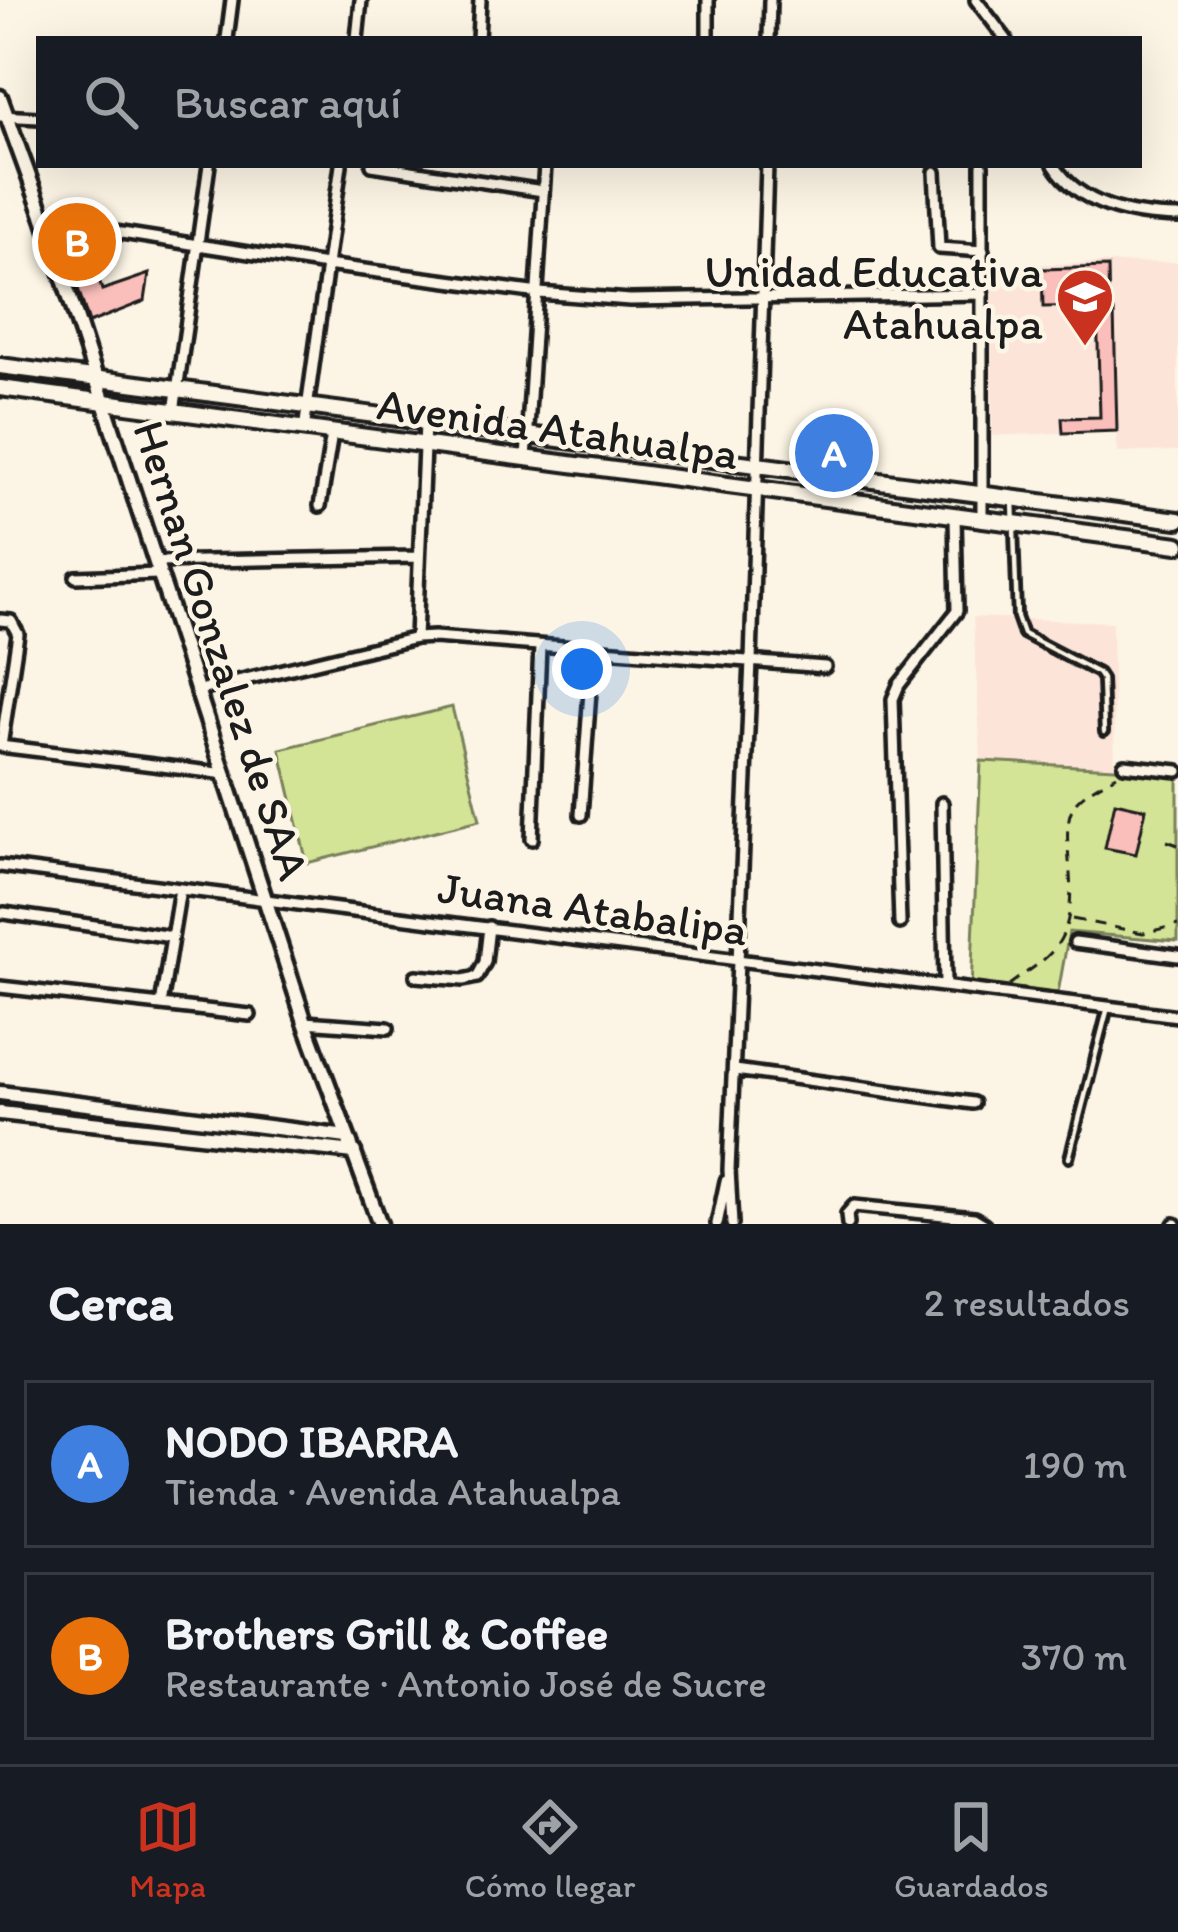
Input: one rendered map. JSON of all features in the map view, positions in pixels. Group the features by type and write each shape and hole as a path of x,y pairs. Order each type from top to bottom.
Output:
{"main road":[{"name":"Avenida Atahualpa","path":"0,366 1178,520"},
{"name":"Avenida Atahualpa","path":"0,388 1178,545"}],"street":[{"path":"227,36 232,0"},
{"path":"357,36 361,0"},
{"path":"478,36 480,0"},
{"path":"708,0 708,36"},
{"path":"770,0 770,36"},
{"path":"976,0 1004,36"},
{"name":"Hernan Gonzalez de SAA","path":"0,97 3,116 45,221 305,1022 380,1224"},
{"path":"3,116 36,118"},
{"path":"173,412 209,168"},
{"path":"304,430 341,168"},
{"path":"392,168 543,191"},
{"path":"526,459 544,168"},
{"path":"733,1224 729,1170 767,168"},
{"path":"982,168 982,520"},
{"path":"1057,168 1083,194 1112,208 1144,216 1178,217"},
{"path":"935,172 939,248 983,251"},
{"path":"45,221 326,265 630,300 983,294"},
{"path":"416,638 425,422"},
{"path":"320,506 332,434"},
{"path":"900,923 893,699 957,610 955,516"},
{"path":"76,577 157,568 417,557"},
{"path":"6,621 18,634 1,746 226,774"},
{"path":"195,692 416,638 825,667"},
{"path":"532,839 540,646"},
{"path":"581,814 593,650"},
{"path":"1128,765 1178,771"},
{"path":"942,803 945,986"},
{"name":"Juana Atabalipa","path":"0,866 1178,1016"},
{"path":"161,1005 180,889"},
{"path":"4,913 172,937"},
{"path":"416,976 477,977 485,962 489,927"},
{"path":"1075,942 1178,956"},
{"path":"0,987 250,1015"},
{"path":"305,1022 388,1028"},
{"path":"735,1070 973,1103"},
{"path":"0,1094 347,1136"},
{"path":"0,1112 354,1152"},
{"path":"717,1224 729,1170"},
{"path":"848,1224 847,1214 854,1206 974,1218 984,1224"}],"lane":[{"path":"1013,500 1017,617 1023,634 1098,673 1104,732"},
{"path":"1069,1157 1108,1007"}],"path":[{"path":"998,993 1052,952 1070,919 1069,815 1078,800 1128,765"},
{"path":"1167,841 1178,845"},
{"path":"1070,919 1126,932 1178,926"}],"shaded area":[{"name":"Unidad Educativa Atahualpa","path":"1178,262 1178,451 1118,453 1116,431 992,436 992,265"},
{"path":"973,617 1112,622 1115,768 981,761"}],"green space":[{"path":"452,707 480,820 307,863 280,749"},
{"path":"981,761 1178,776 1178,941 1069,932 1058,993 971,989"}],"building":[{"path":"60,232 92,238 102,290 149,274 145,301 89,323"},
{"path":"1108,267 1117,431 1063,433 1062,418 1100,417 1097,306 1043,307 1042,269"},
{"path":"1115,802 1146,809 1136,854 1105,848"}],"place":[{"name":"Brothers Grill & Coffee","path":"77,242"},
{"name":"Unidad Educativa Atahualpa","path":"1085,348"},
{"name":"NODO IBARRA","path":"834,453"}]}
